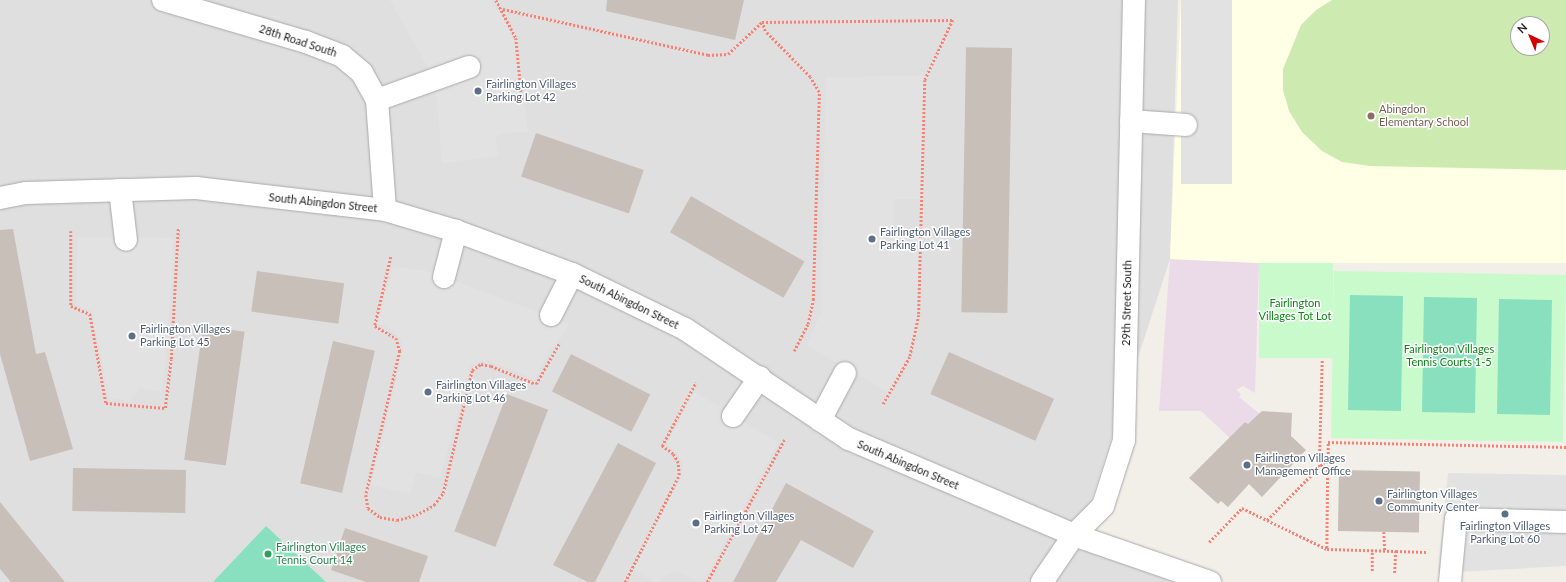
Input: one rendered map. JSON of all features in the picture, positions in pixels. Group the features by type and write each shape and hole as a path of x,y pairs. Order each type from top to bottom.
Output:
{"street":[{"name":"28th Road South","path":"163,0 306,42 342,56 362,74 377,100 386,210"},
{"name":"29th Street South","path":"1042,582 1074,536 1103,506 1124,440 1134,0"},
{"path":"377,100 469,67"},
{"path":"1131,121 1186,125"},
{"name":"South Abingdon Street","path":"0,198 26,193 196,188 386,210 456,231 572,274 684,329 760,377 849,439 1074,536 1210,582"},
{"path":"120,190 126,240"},
{"path":"444,277 456,231"},
{"path":"552,315 572,274"},
{"path":"820,420 845,373"},
{"path":"733,416 760,377"},
{"path":"1450,582 1456,519 1566,522"}],"path":[{"path":"496,0 503,9 516,38 522,100"},
{"path":"503,9 708,55 728,54 762,22 953,20 925,80 919,315 910,357 883,405"},
{"path":"762,22 765,32 810,77 819,92 813,300 808,324 794,351"},
{"path":"71,231 71,306 90,314 106,403 165,408 171,359 178,228"},
{"path":"391,256 375,326 396,338 400,351 366,495 368,508 380,517 397,520 416,515 434,505 443,493 472,370 481,364 492,366 536,384 565,335"},
{"path":"1319,467 1322,359"},
{"path":"625,582 678,475 676,459 662,446 696,382"},
{"path":"707,582 784,440"},
{"path":"1327,550 1328,442 1566,448"},
{"path":"1267,520 1328,458"},
{"path":"1208,542 1242,508 1327,550 1433,552"},
{"path":"1384,532 1385,551"},
{"path":"1372,550 1372,571"},
{"path":"1395,573 1396,551"}],"shaded area":[{"path":"0,0 1178,0 1170,259 1076,548 1183,582 0,582"},
{"name":"Fairlington Villages Parking Lot 42","path":"390,0 490,0 507,25 518,51 528,132 501,133 495,140 498,156 442,163 437,101 427,66"},
{"name":"Abingdon Elementary School","path":"1181,0 1566,0 1566,263 1259,263 1170,259"},
{"path":"1181,0 1232,0 1232,184 1181,184"},
{"name":"Fairlington Villages Parking Lot 41","path":"923,76 924,199 894,199 894,229 920,230 917,323 908,354 889,393 807,345 821,312 826,77"},
{"name":"Fairlington Villages Parking Lot 45","path":"78,237 174,238 166,361 161,392 140,388 129,401 109,398 92,312 76,304"},
{"path":"1170,259 1259,263 1255,393 1243,386 1236,390 1241,394 1239,397 1260,414 1249,425 1245,422 1230,438 1201,411 1159,411"},
{"name":"Fairlington Villages Parking Lot 46","path":"393,267 428,271 570,324 547,355 535,379 486,360 471,364 440,478 416,472 410,494 371,485 403,352 401,341 393,330 378,323"},
{"name":"Fairlington Villages Parking Lot 47","path":"694,391 778,443 703,582 674,571 656,582 633,570 681,477 683,466 678,453 667,445"},
{"name":"Fairlington Villages Parking Lot 60","path":"1448,473 1566,475 1566,566 1438,573"}],"green space":[{"path":"1332,0 1566,0 1566,170 1370,166 1342,162 1322,151 1302,132 1289,111 1283,90 1283,69 1301,25 1316,10"},
{"name":"Fairlington Villages Tot Lot","path":"1259,263 1333,263 1333,358 1259,358"},
{"name":"Fairlington Villages Tennis Courts 1-5","path":"1334,271 1566,275 1563,442 1331,438"},
{"path":"1350,295 1403,296 1401,411 1348,410"},
{"path":"1424,297 1477,298 1475,413 1422,412"},
{"path":"1499,299 1552,300 1550,415 1497,414"},
{"name":"Fairlington Villages Tennis Court 14","path":"266,526 326,582 213,582"}],"building":[{"path":"607,0 744,0 735,40 606,11"},
{"path":"966,47 1012,48 1007,313 961,312"},
{"path":"536,133 644,170 629,214 521,176"},
{"path":"691,196 804,262 783,298 670,232"},
{"path":"13,229 36,354 45,352 73,449 30,461 0,354 0,230"},
{"path":"257,271 344,283 338,324 251,312"},
{"path":"203,326 245,332 226,466 184,460"},
{"path":"333,341 375,351 342,493 300,483"},
{"path":"949,352 1054,399 1035,441 930,394"},
{"path":"571,354 650,394 631,432 552,391"},
{"path":"507,394 548,410 495,547 454,531"},
{"name":"Fairlington Villages Management Office","path":"1262,411 1292,413 1291,436 1306,450 1262,497 1249,484 1228,507 1221,501 1218,504 1189,478 1245,422 1248,424"},
{"path":"618,443 656,463 595,582 588,582 553,565"},
{"path":"73,468 186,470 185,513 72,511"},
{"name":"Fairlington Villages Community Center","path":"1339,470 1420,471 1419,532 1338,531"},
{"path":"786,483 874,531 853,568 801,540 776,582 733,582"},
{"path":"0,502 65,582 11,582 0,569"},
{"path":"345,528 428,556 419,582 366,582 331,570"}],"place":[{"name":"Fairlington Villages Parking Lot 42","path":"478,91"},
{"name":"Abingdon Elementary School","path":"1371,116"},
{"name":"Fairlington Villages Parking Lot 41","path":"872,239"},
{"name":"Fairlington Villages Parking Lot 45","path":"132,336"},
{"name":"Fairlington Villages Parking Lot 46","path":"428,392"},
{"name":"Fairlington Villages Management Office","path":"1247,465"},
{"name":"Fairlington Villages Community Center","path":"1379,501"},
{"name":"Fairlington Villages Parking Lot 60","path":"1505,514"},
{"name":"Fairlington Villages Parking Lot 47","path":"696,523"},
{"name":"Fairlington Villages Tennis Court 14","path":"268,554"}]}
